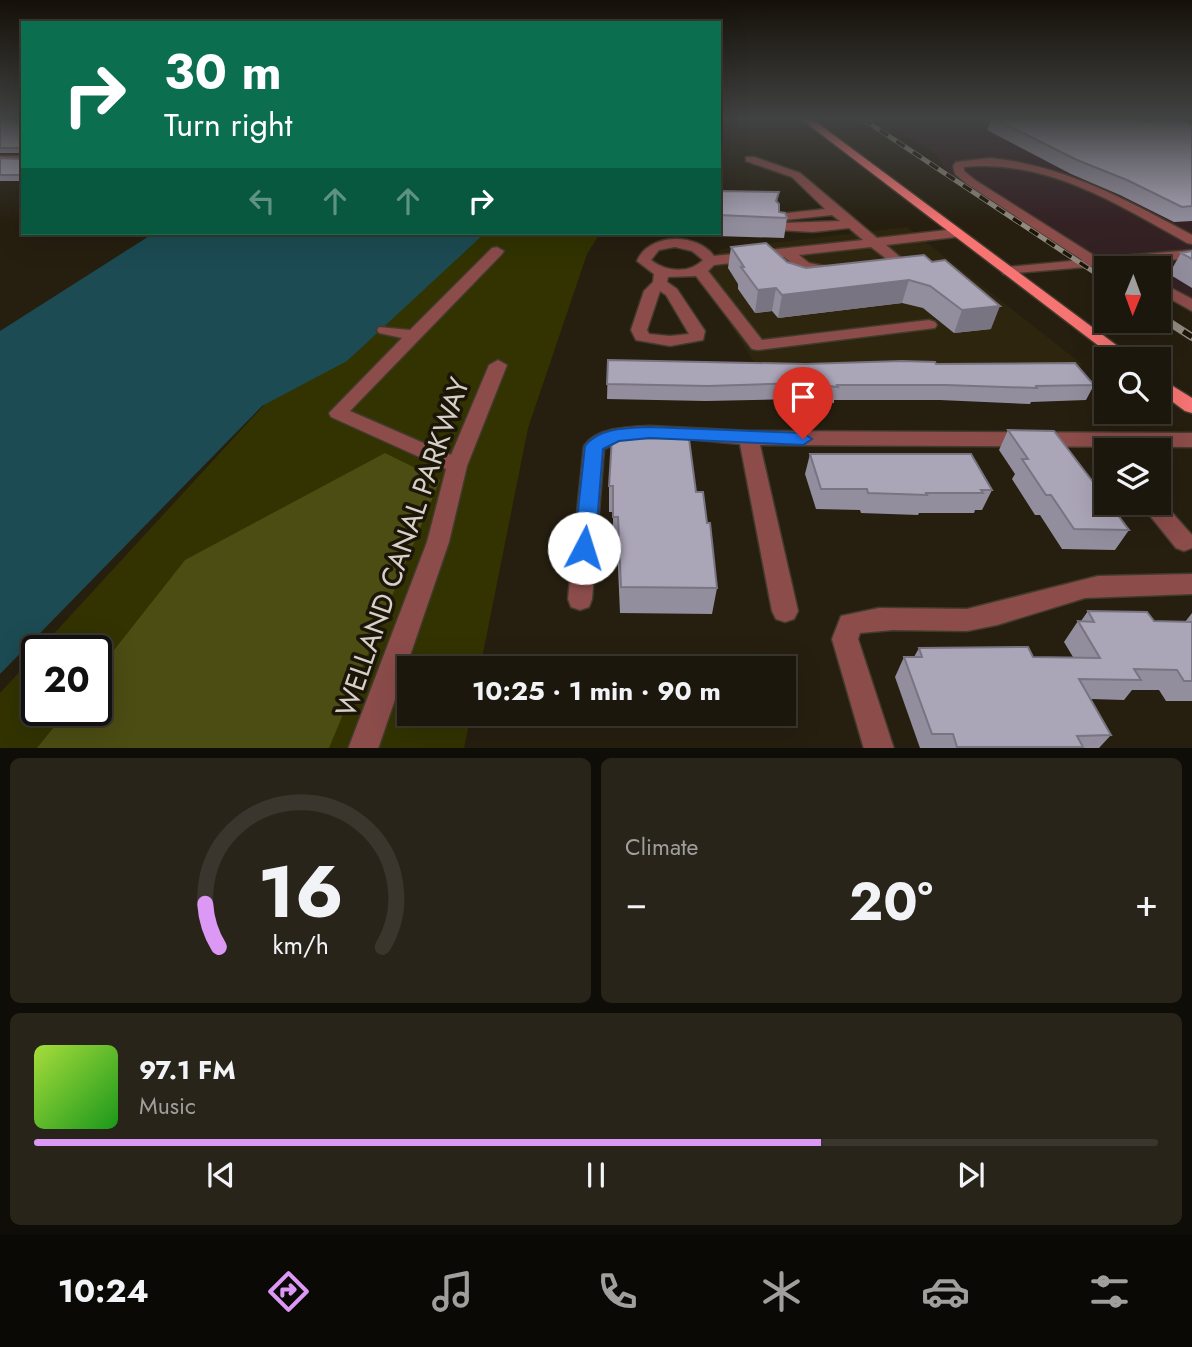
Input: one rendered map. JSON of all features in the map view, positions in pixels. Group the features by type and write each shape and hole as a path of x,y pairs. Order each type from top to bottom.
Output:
{"main road":[{"path":"852,154 1111,347"},
{"path":"1171,392 1192,407"}],"street":[{"path":"0,159 21,159"},
{"path":"750,159 796,175 835,211 900,263 877,266"},
{"path":"1094,262 971,182 959,172 958,166 992,160 1040,170 1110,197 1192,240"},
{"path":"835,211 780,223 813,228 852,224"},
{"path":"705,266 709,257 697,247 659,245 649,249 644,261 661,278 688,274 705,266 787,252 956,233"},
{"path":"457,466 338,413 497,251"},
{"path":"787,252 805,267 818,271 842,270"},
{"path":"1171,257 1192,254"},
{"path":"1008,271 1094,263"},
{"path":"705,266 758,345 929,325"},
{"path":"1171,293 1192,306"},
{"path":"385,330 414,336"},
{"name":"WELLAND CANAL PARKWAY","path":"363,748 438,542 457,466 498,365"},
{"path":"580,599 594,446 616,435 650,432 749,438 1094,446"},
{"path":"749,438 785,611"},
{"path":"1171,441 1192,440"},
{"path":"1161,515 1184,542"},
{"path":"879,748 845,639 850,624 876,620 962,621 994,617 1051,596 1088,587 1192,584"}],"shaded area":[{"path":"935,154 1192,154 1192,313 1171,300 1171,256 1094,256 1094,266 946,170"},
{"path":"907,227 1083,365 756,365 702,280 721,249"},
{"path":"420,235 599,235 587,254 528,428 482,656 397,656 397,726 469,726 464,748 0,748 0,693 21,670 21,726 112,726 112,635 53,635"},
{"path":"385,453 440,480 329,748 37,748 55,726 112,726 112,653 185,560"}],"water":[{"path":"151,235 483,235 347,361 262,406 38,635 21,635 21,653 0,674 0,331"}],"building":[{"path":"1065,154 1192,154 1192,206 1182,207 1127,180"},
{"path":"21,156 21,175 0,175 0,158 20,159"},
{"path":"721,191 779,192 776,201 779,204 779,212 785,213 787,218 721,215"},
{"path":"766,243 787,262 806,268 924,255 932,262 945,260 1000,306 962,310 930,286 909,280 782,295 776,288 758,290 741,267 744,267 731,247"},
{"path":"1192,251 1192,259 1181,253"},
{"path":"608,360 806,364 902,361 936,364 1075,363 1094,385 1036,386 1037,388 945,385 837,385 838,387 801,383 708,386 607,384"},
{"path":"1008,430 1054,431 1094,483 1094,515 1118,515 1129,530 1074,529 1051,495 1046,495 1022,459 1028,459"},
{"path":"612,438 689,439 696,492 703,492 707,523 710,523 717,588 621,587 618,517 613,517 613,486 609,486"},
{"path":"810,454 971,454 992,490 981,490 983,493 926,493 927,495 868,493 867,489 821,489"},
{"path":"1088,611 1147,612 1154,621 1192,622 1192,681 1184,681 1177,670 1134,669 1141,680 1079,679 1111,735 1077,736 1083,747 957,747 953,734 932,734 904,657 922,657 919,648 1028,647 1033,657 1100,658 1078,621 1094,622"}],"railway":[{"path":"916,154 1094,272"},
{"path":"1171,323 1192,337"}],"route":[{"path":"584,548 594,446 616,435 650,432 803,439"}]}
